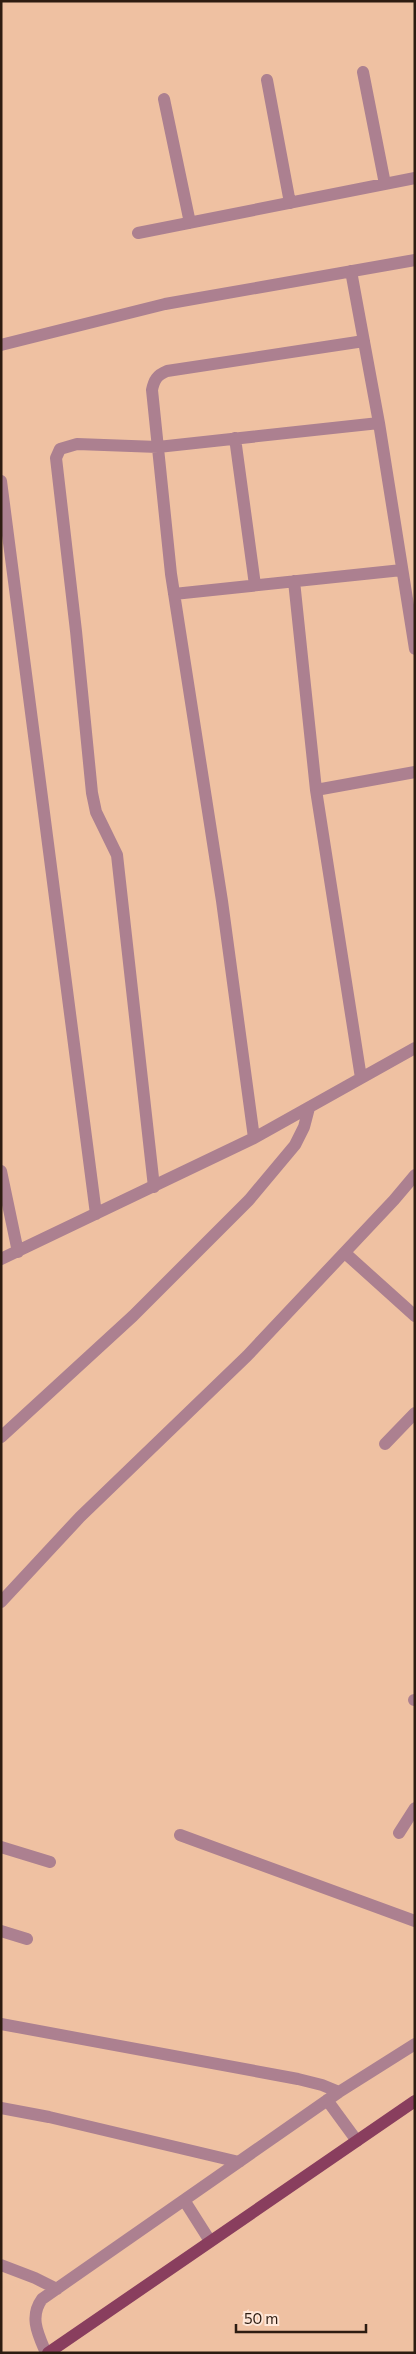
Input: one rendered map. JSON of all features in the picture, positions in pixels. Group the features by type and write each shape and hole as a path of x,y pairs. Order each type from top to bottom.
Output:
{"main road":[{"path":"47,2353 415,2101"}],"street":[{"path":"363,72 385,184"},
{"path":"267,80 290,203"},
{"path":"164,99 190,223"},
{"path":"138,233 415,178"},
{"path":"1,345 164,304 415,260"},
{"path":"351,270 379,424 415,649"},
{"path":"254,1138 222,901 174,594 152,390 154,381 160,374 167,371 364,341"},
{"path":"154,1186 117,855 96,812 92,793 56,458 60,449 68,445 158,447 379,424"},
{"path":"235,438 255,585"},
{"path":"1,481 96,1214"},
{"path":"174,594 402,570"},
{"path":"294,581 316,790 361,1078"},
{"path":"316,790 415,772"},
{"path":"1,1259 254,1138 415,1048"},
{"path":"1,1437 133,1316 249,1200 295,1145 304,1127 309,1108"},
{"path":"1,1171 18,1252"},
{"path":"1,1602 80,1517 247,1356 345,1253 415,1175"},
{"path":"345,1253 415,1316"},
{"path":"385,1444 415,1413"},
{"path":"399,1833 415,1808"},
{"path":"180,1835 415,1921"},
{"path":"1,1847 50,1862"},
{"path":"1,1931 27,1939"},
{"path":"1,2024 298,2079 322,2085 339,2092"},
{"path":"47,2353 36,2330 34,2318 36,2308 42,2299 339,2092 415,2044"},
{"path":"328,2100 357,2140"},
{"path":"1,2108 48,2117 239,2162"},
{"path":"184,2200 210,2242"},
{"path":"1,2265 57,2289"}]}
